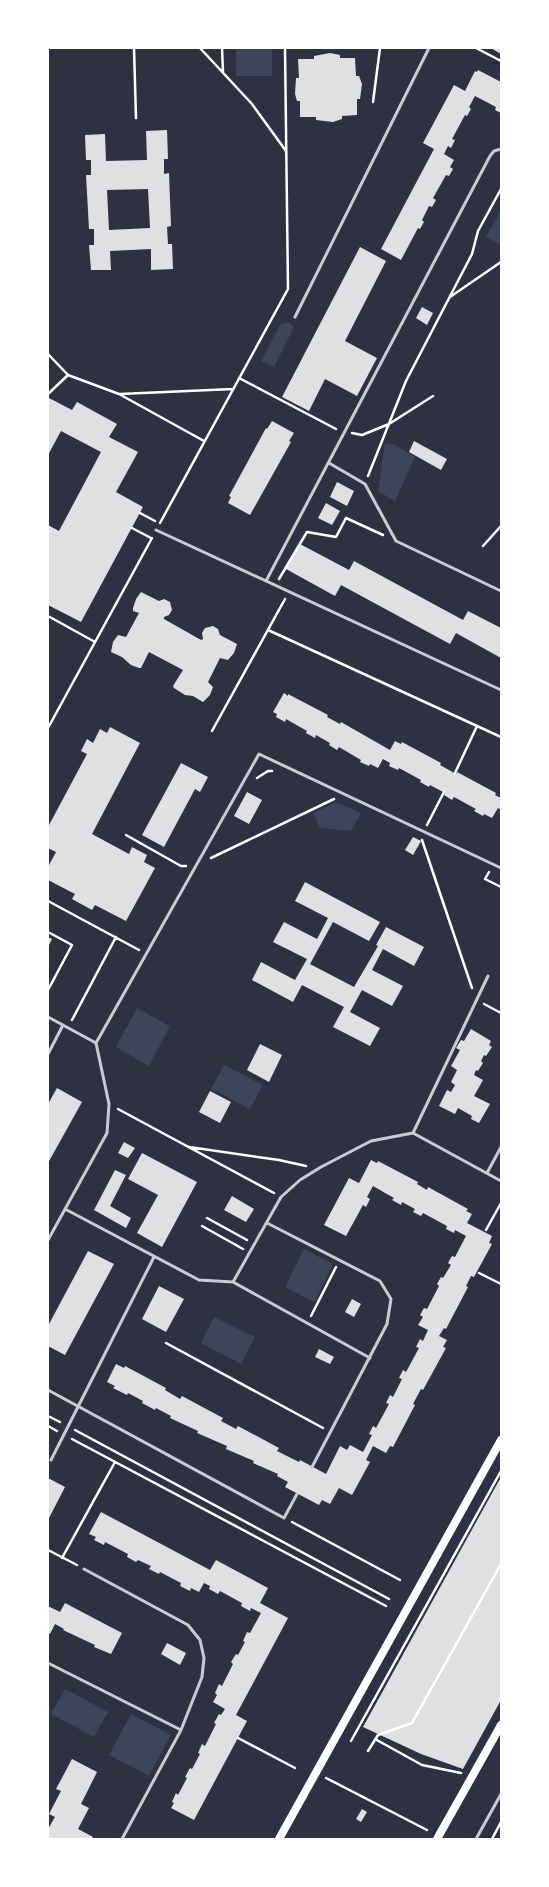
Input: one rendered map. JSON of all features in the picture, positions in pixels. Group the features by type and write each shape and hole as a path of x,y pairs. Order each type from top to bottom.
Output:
{"main road":[{"path":"279,1839 501,1440"},
{"path":"437,1839 501,1725"}],"lane":[{"path":"295,317 430,48"},
{"path":"266,582 490,156 494,151 501,149"},
{"path":"329,462 365,484 396,541 501,590"},
{"path":"156,530 501,690"},
{"path":"48,1240 107,1133 109,1104 96,1043 259,754 501,868"},
{"path":"413,1133 488,976"},
{"path":"48,1017 96,1043"},
{"path":"48,1054 64,1026"},
{"path":"233,1282 281,1197 300,1180 319,1168 340,1155 371,1141 413,1133 501,1181"},
{"path":"487,1173 501,1147"},
{"path":"65,1209 199,1280 233,1282 370,1358"},
{"path":"267,1223 380,1281 391,1299 388,1324 312,1467"},
{"path":"51,1460 154,1257"},
{"path":"48,1390 284,1518 297,1494"},
{"path":"84,1569 188,1625 200,1640 204,1658 202,1677 181,1730 122,1839"},
{"path":"48,1663 181,1730"},
{"path":"476,1839 501,1794"}],"path":[{"path":"134,48 136,118"},
{"path":"200,48 252,104 286,151"},
{"path":"222,48 223,72"},
{"path":"140,513 160,524 288,289 285,48"},
{"path":"373,102 380,48"},
{"path":"476,48 501,62"},
{"path":"365,484 406,381 472,254 478,231 501,188"},
{"path":"450,297 501,262"},
{"path":"48,354 68,375 119,394 204,441"},
{"path":"48,394 68,375"},
{"path":"239,378 339,431 362,435 389,424 433,396"},
{"path":"119,394 234,389"},
{"path":"275,586 307,532 336,537 346,518 396,541"},
{"path":"483,546 492,538 501,526"},
{"path":"132,528 152,538"},
{"path":"48,728 156,530"},
{"path":"212,731 288,592"},
{"path":"48,616 95,642"},
{"path":"268,630 501,737"},
{"path":"455,773 477,726"},
{"path":"444,792 420,837 476,1001 501,1013"},
{"path":"211,854 208,860 336,798"},
{"path":"126,835 181,866 196,866"},
{"path":"48,901 146,954"},
{"path":"48,932 72,945 48,990"},
{"path":"68,1028 116,938"},
{"path":"117,1102 118,1110"},
{"path":"109,1104 281,1197"},
{"path":"187,1146 279,1160 319,1168"},
{"path":"486,1230 501,1203"},
{"path":"207,1218 255,1244"},
{"path":"202,1226 250,1253"},
{"path":"307,1323 340,1260"},
{"path":"479,1273 501,1284"},
{"path":"166,1343 331,1432"},
{"path":"48,1416 389,1599"},
{"path":"48,1426 386,1606"},
{"path":"62,1558 115,1461"},
{"path":"351,1741 501,1471"},
{"path":"284,1518 400,1580"},
{"path":"48,1550 84,1569"},
{"path":"368,1751 378,1735 412,1723 501,1564"},
{"path":"238,1738 295,1768"},
{"path":"375,1739 422,1765 466,1774"},
{"path":"326,1777 427,1830"},
{"path":"492,1839 501,1822"}],"shaded area":[{"path":"236,48 272,48 272,76 236,76"},
{"path":"501,210 501,245 486,237"},
{"path":"288,322 294,327 274,367 261,361 280,325"},
{"path":"385,443 395,445 415,457 395,501 378,491"},
{"path":"336,802 361,813 351,831 320,828 313,813"},
{"path":"137,1008 170,1026 149,1066 116,1047"},
{"path":"224,1065 263,1085 250,1109 211,1089"},
{"path":"304,1249 333,1264 314,1302 285,1287"},
{"path":"214,1317 255,1337 241,1364 201,1343"},
{"path":"65,1689 108,1712 94,1737 51,1714"},
{"path":"131,1714 171,1735 149,1776 109,1755"}],"building":[{"path":"491,48 501,48 501,54"},
{"path":"330,53 340,55 340,58 355,58 356,76 359,76 362,84 360,99 357,99 357,115 342,116 342,119 333,122 316,120 316,117 300,117 300,101 297,101 295,94 296,78 299,78 298,59 314,59 314,56"},
{"path":"478,70 501,82 501,113 495,110 496,107 475,96 469,107 471,109 467,116 465,115 452,139 455,140 451,148 448,146 444,154 454,160 450,167 453,169 449,176 446,175 433,198 436,200 432,207 429,206 422,220 424,222 420,229 418,228 401,260 381,249 434,149 423,143 454,85 465,91 475,71 477,72"},
{"path":"167,130 168,159 164,159 164,174 169,173 171,226 167,227 168,244 172,244 173,269 151,270 151,249 110,251 111,270 91,270 89,245 94,245 94,229 89,229 86,175 91,175 91,160 86,160 85,135 105,134 106,161 147,160 146,131","holes":["148,189 150,228 109,230 107,190"]},
{"path":"360,247 386,261 345,341 377,358 357,396 325,379 309,411 282,397"},
{"path":"422,307 433,313 427,325 416,318"},
{"path":"49,398 72,410 77,402 117,424 109,437 138,452 116,492 143,507 81,622 48,605 48,525 59,531 101,452 61,431 48,455"},
{"path":"272,421 294,433 289,441 291,442 250,515 228,503 231,497 229,496 266,428 267,429"},
{"path":"414,441 447,459 441,470 409,452"},
{"path":"337,482 354,491 347,506 330,497"},
{"path":"326,503 340,511 332,525 318,518"},
{"path":"300,544 349,570 354,561 463,620 468,611 501,628 501,658 456,633 450,644 341,585 335,596 286,569"},
{"path":"141,592 159,601 164,599 170,602 172,610 169,615 164,617 164,619 201,640 203,639 202,633 205,628 213,626 218,629 220,635 237,644 234,653 228,660 220,658 208,682 213,687 210,695 203,702 193,696 185,695 174,688 173,686 183,670 149,652 141,668 139,668 131,665 122,657 111,652 113,642 118,635 126,637 139,613 133,611 133,608 136,599"},
{"path":"284,693 328,715 327,717 340,724 341,722 390,750 395,741 401,744 402,742 441,763 440,765 456,774 457,772 496,793 495,795 501,798 501,810 498,808 492,818 484,814 483,816 474,811 476,809 454,797 452,800 444,795 445,793 430,785 429,787 420,782 421,780 399,768 398,770 389,766 390,763 383,759 378,768 370,764 369,766 360,762 361,760 339,747 337,750 329,745 330,743 316,735 315,738 306,733 307,731 286,719 285,722 276,717 277,714 273,712"},
{"path":"110,727 140,743 92,834 129,854 132,847 147,855 144,862 155,868 126,921 95,905 92,910 72,899 75,894 48,880 48,867 56,852 48,848 48,827 87,754 81,751 87,739 93,743 100,729 107,733"},
{"path":"181,763 208,777 200,792 195,789 164,847 142,835"},
{"path":"247,792 262,800 249,824 234,816"},
{"path":"413,837 421,841 413,855 405,850"},
{"path":"305,882 380,922 369,941 333,922 310,964 354,987 378,946 376,945 386,927 424,947 414,966 383,949 372,970 403,986 392,1006 362,990 350,1012 380,1028 370,1046 333,1027 344,1007 302,985 293,1002 252,980 261,962 295,980 307,959 273,942 284,922 317,939 328,918 295,901"},
{"path":"48,937 52,939 48,947"},
{"path":"471,1029 491,1041 489,1045 492,1047 486,1056 484,1055 481,1061 483,1063 478,1071 476,1070 474,1075 483,1080 474,1096 490,1104 479,1123 471,1119 472,1116 458,1108 455,1114 439,1106 447,1090 451,1092 455,1085 451,1082 457,1070 451,1066 460,1050 456,1048 461,1040 464,1041"},
{"path":"260,1044 282,1055 269,1082 247,1070"},
{"path":"57,1088 82,1102 48,1163 48,1104"},
{"path":"210,1091 231,1102 220,1123 199,1112"},
{"path":"124,1142 135,1148 128,1158 118,1153"},
{"path":"142,1153 197,1182 162,1247 137,1233 158,1195 128,1179"},
{"path":"371,1160 377,1163 378,1161 418,1182 417,1184 427,1190 428,1187 468,1209 466,1211 472,1214 467,1223 492,1236 489,1243 492,1244 474,1277 471,1276 466,1286 468,1287 446,1329 444,1328 439,1336 447,1340 443,1347 446,1348 423,1390 421,1389 413,1404 415,1405 393,1447 390,1446 386,1453 373,1446 366,1460 370,1462 352,1495 339,1488 330,1504 322,1500 319,1505 285,1487 288,1482 277,1476 278,1474 253,1463 254,1461 226,1449 227,1446 197,1433 198,1431 170,1418 171,1416 142,1403 143,1401 128,1393 127,1395 113,1388 115,1386 107,1382 116,1364 124,1368 125,1366 166,1388 165,1390 180,1399 182,1396 223,1418 221,1421 236,1429 238,1426 279,1448 277,1451 299,1462 300,1460 326,1474 340,1446 347,1450 350,1445 363,1452 372,1435 369,1434 373,1426 376,1428 389,1404 386,1403 390,1395 393,1397 402,1379 399,1378 403,1370 406,1372 419,1348 416,1347 420,1339 423,1341 428,1330 418,1325 423,1317 420,1315 424,1308 427,1309 439,1286 437,1284 441,1277 443,1278 451,1265 448,1263 452,1256 455,1257 466,1236 455,1230 454,1233 446,1229 447,1226 423,1213 421,1216 413,1212 415,1209 402,1202 401,1205 392,1200 394,1198 373,1186 367,1197 370,1199 366,1207 363,1205 346,1236 324,1225 349,1178 359,1183"},
{"path":"115,1170 126,1175 110,1206 131,1218 126,1228 94,1210"},
{"path":"232,1196 254,1209 246,1222 224,1210"},
{"path":"88,1251 114,1264 65,1355 48,1346 48,1326"},
{"path":"159,1286 184,1299 166,1332 142,1319"},
{"path":"352,1299 361,1304 354,1317 345,1312"},
{"path":"319,1349 334,1357 330,1364 315,1357"},
{"path":"501,1477 501,1700 463,1769 421,1754 363,1727"},
{"path":"48,1478 65,1487 48,1520"},
{"path":"101,1512 210,1570 216,1560 268,1588 260,1603 288,1618 236,1715 247,1721 194,1820 171,1808 174,1803 172,1802 176,1793 178,1795 187,1778 185,1777 190,1768 192,1769 200,1754 198,1753 202,1744 205,1746 216,1724 214,1723 219,1714 221,1715 225,1709 213,1702 217,1695 215,1693 219,1684 222,1686 233,1664 231,1662 236,1654 238,1655 245,1642 243,1641 247,1632 250,1633 261,1613 251,1608 250,1611 241,1606 242,1603 220,1591 218,1594 209,1589 210,1586 204,1583 199,1592 191,1588 190,1591 180,1586 181,1583 160,1572 159,1574 149,1569 151,1566 138,1560 136,1562 127,1557 128,1554 105,1542 104,1545 94,1540 96,1537 89,1534"},
{"path":"65,1603 122,1633 111,1654 94,1647 95,1645 63,1630 64,1629 55,1624 50,1634 48,1633 48,1606 60,1612"},
{"path":"167,1643 186,1653 180,1665 161,1654"},
{"path":"72,1759 97,1772 81,1804 89,1808 78,1829 93,1837 92,1839 48,1839 48,1829 55,1817 49,1814 61,1791 56,1789"},
{"path":"362,1809 367,1812 361,1822 356,1819"}]}
